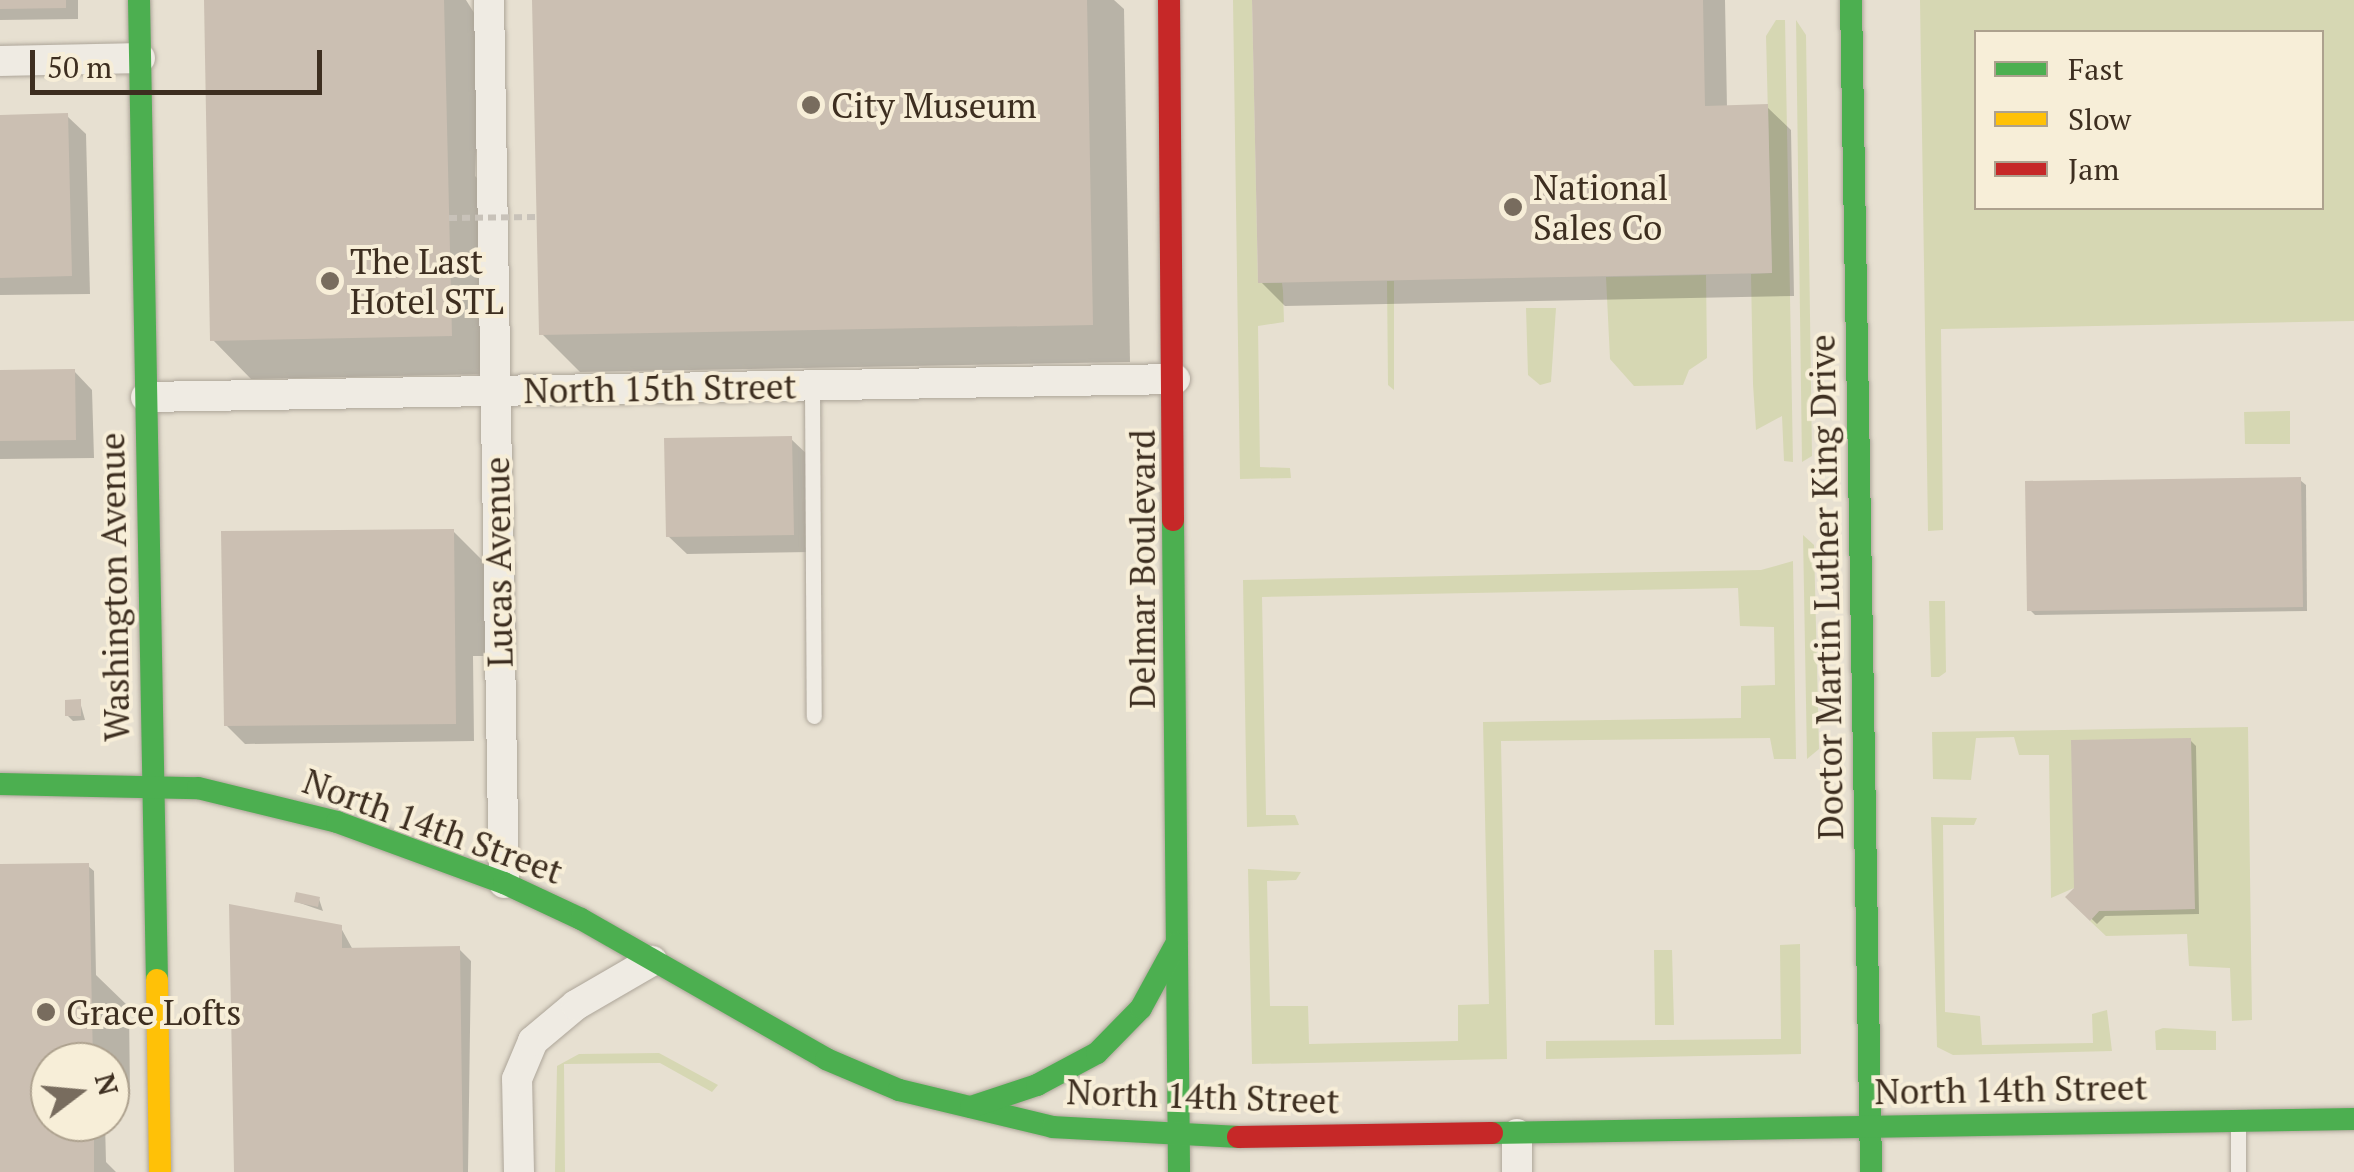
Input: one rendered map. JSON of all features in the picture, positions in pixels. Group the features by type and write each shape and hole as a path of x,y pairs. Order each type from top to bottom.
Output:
{"main road":[{"name":"Washington Avenue","path":"139,0 160,1172"},
{"name":"Delmar Boulevard","path":"1169,0 1180,1172"},
{"name":"Doctor Martin Luther King Drive","path":"1851,0 1871,1172"},
{"name":"North 14th Street","path":"0,784 152,784 260,800 504,883 652,960 826,1059 966,1109 1053,1127 1180,1137 2354,1119"},
{"path":"966,1109 1037,1085 1097,1053 1141,1008 1178,939"}],"street":[{"name":"Lucas Avenue","path":"489,0 504,883"},
{"path":"0,61 140,58"},
{"name":"North 15th Street","path":"146,397 1175,378"},
{"path":"519,1172 517,1079 533,1042 552,1021 652,960"},
{"path":"1516,1134 1517,1172"}],"lane":[{"path":"812,385 814,716"},
{"path":"2238,1121 2238,1172"}],"path":[{"path":"449,218 536,217"}],"green space":[{"path":"1233,0 1252,0 1258,283 1282,283 1283,291 1284,322 1258,326 1260,467 1290,468 1291,478 1240,479"},
{"path":"1920,0 2354,0 2354,321 1941,329 1943,530 1928,531"},
{"path":"1776,20 1785,20 1793,462 1784,461 1782,416 1756,430 1753,384 1751,274 1772,273 1766,36"},
{"path":"1796,20 1806,35 1812,456 1802,462"},
{"path":"1706,275 1707,358 1689,370 1683,385 1634,386 1610,359 1606,277"},
{"path":"1387,281 1394,281 1394,390 1388,385"},
{"path":"1526,308 1556,308 1551,382 1540,385 1528,375"},
{"path":"2290,411 2290,444 2245,444 2244,412"},
{"path":"1803,535 1814,545 1819,749 1807,759"},
{"path":"1793,561 1796,759 1774,759 1770,738 1501,741 1507,1059 1252,1064 1248,869 1301,872 1296,880 1267,881 1270,1006 1308,1006 1309,1044 1458,1041 1458,1005 1489,1004 1483,722 1741,718 1741,686 1775,685 1774,627 1740,626 1738,588 1262,597 1266,815 1295,815 1299,825 1247,827 1243,580 1761,570"},
{"path":"1929,601 1945,601 1946,672 1939,677 1931,677"},
{"path":"2248,727 2252,1020 2232,1021 2230,968 2189,966 2187,934 2106,936 2090,921 2099,911 2195,909 2074,888 2051,898 2049,755 2019,755 2014,737 1976,738 1971,780 1933,779 1932,732"},
{"path":"1931,817 1977,818 1974,825 1943,825 1945,1012 1980,1016 1982,1045 2093,1043 2092,1014 2107,1010 2112,1051 1953,1055 1937,1047"},
{"path":"1800,944 1801,1054 1546,1059 1546,1041 1781,1039 1780,945"},
{"path":"1654,950 1672,950 1674,1025 1655,1025"},
{"path":"2155,1031 2216,1031 2216,1050 2156,1050"},
{"path":"659,1053 718,1085 712,1092 660,1063 564,1064 565,1172 555,1172 557,1066 579,1054"}],"building":[{"path":"0,0 66,0 66,8 0,9"},
{"path":"204,0 444,0 452,336 210,341"},
{"name":"City Museum","path":"532,0 1087,0 1093,325 539,335"},
{"name":"National Sales Co","path":"1252,0 1703,0 1705,106 1768,104 1772,273 1258,283"},
{"path":"68,113 72,276 0,278 0,115"},
{"path":"75,369 76,440 0,441 0,370"},
{"path":"792,436 794,535 666,537 664,438"},
{"path":"2301,477 2303,607 2027,611 2025,481"},
{"path":"454,529 456,724 224,726 221,531"},
{"path":"81,699 81,716 65,716 65,700"},
{"path":"2191,738 2195,909 2099,911 2090,921 2065,897 2074,888 2071,740"},
{"path":"89,863 93,1042 30,1042 30,1142 94,1142 94,1172 0,1172 0,864"},
{"path":"296,892 320,897 318,907 294,902"},
{"path":"229,904 342,925 342,948 460,946 463,1172 234,1172"}],"traffic: fast":[{"path":"139,0 157,980"},
{"path":"1851,0 1871,1172"},
{"path":"1173,520 1179,1172"},
{"path":"0,784 198,788 337,822 504,883 581,919 826,1059 899,1090 1053,1127 1238,1137"},
{"path":"971,1107 1037,1085 1097,1053 1141,1008 1176,944"},
{"path":"1492,1133 2354,1119"}],"traffic: slow":[{"path":"157,980 160,1172"}],"traffic: jam":[{"path":"1169,0 1173,520"},
{"path":"1238,1137 1492,1133"}],"place":[{"name":"City Museum","path":"811,105"},
{"name":"National Sales Co","path":"1513,207"},
{"name":"The Last Hotel STL","path":"330,281"},
{"name":"Grace Lofts","path":"46,1012"}]}
